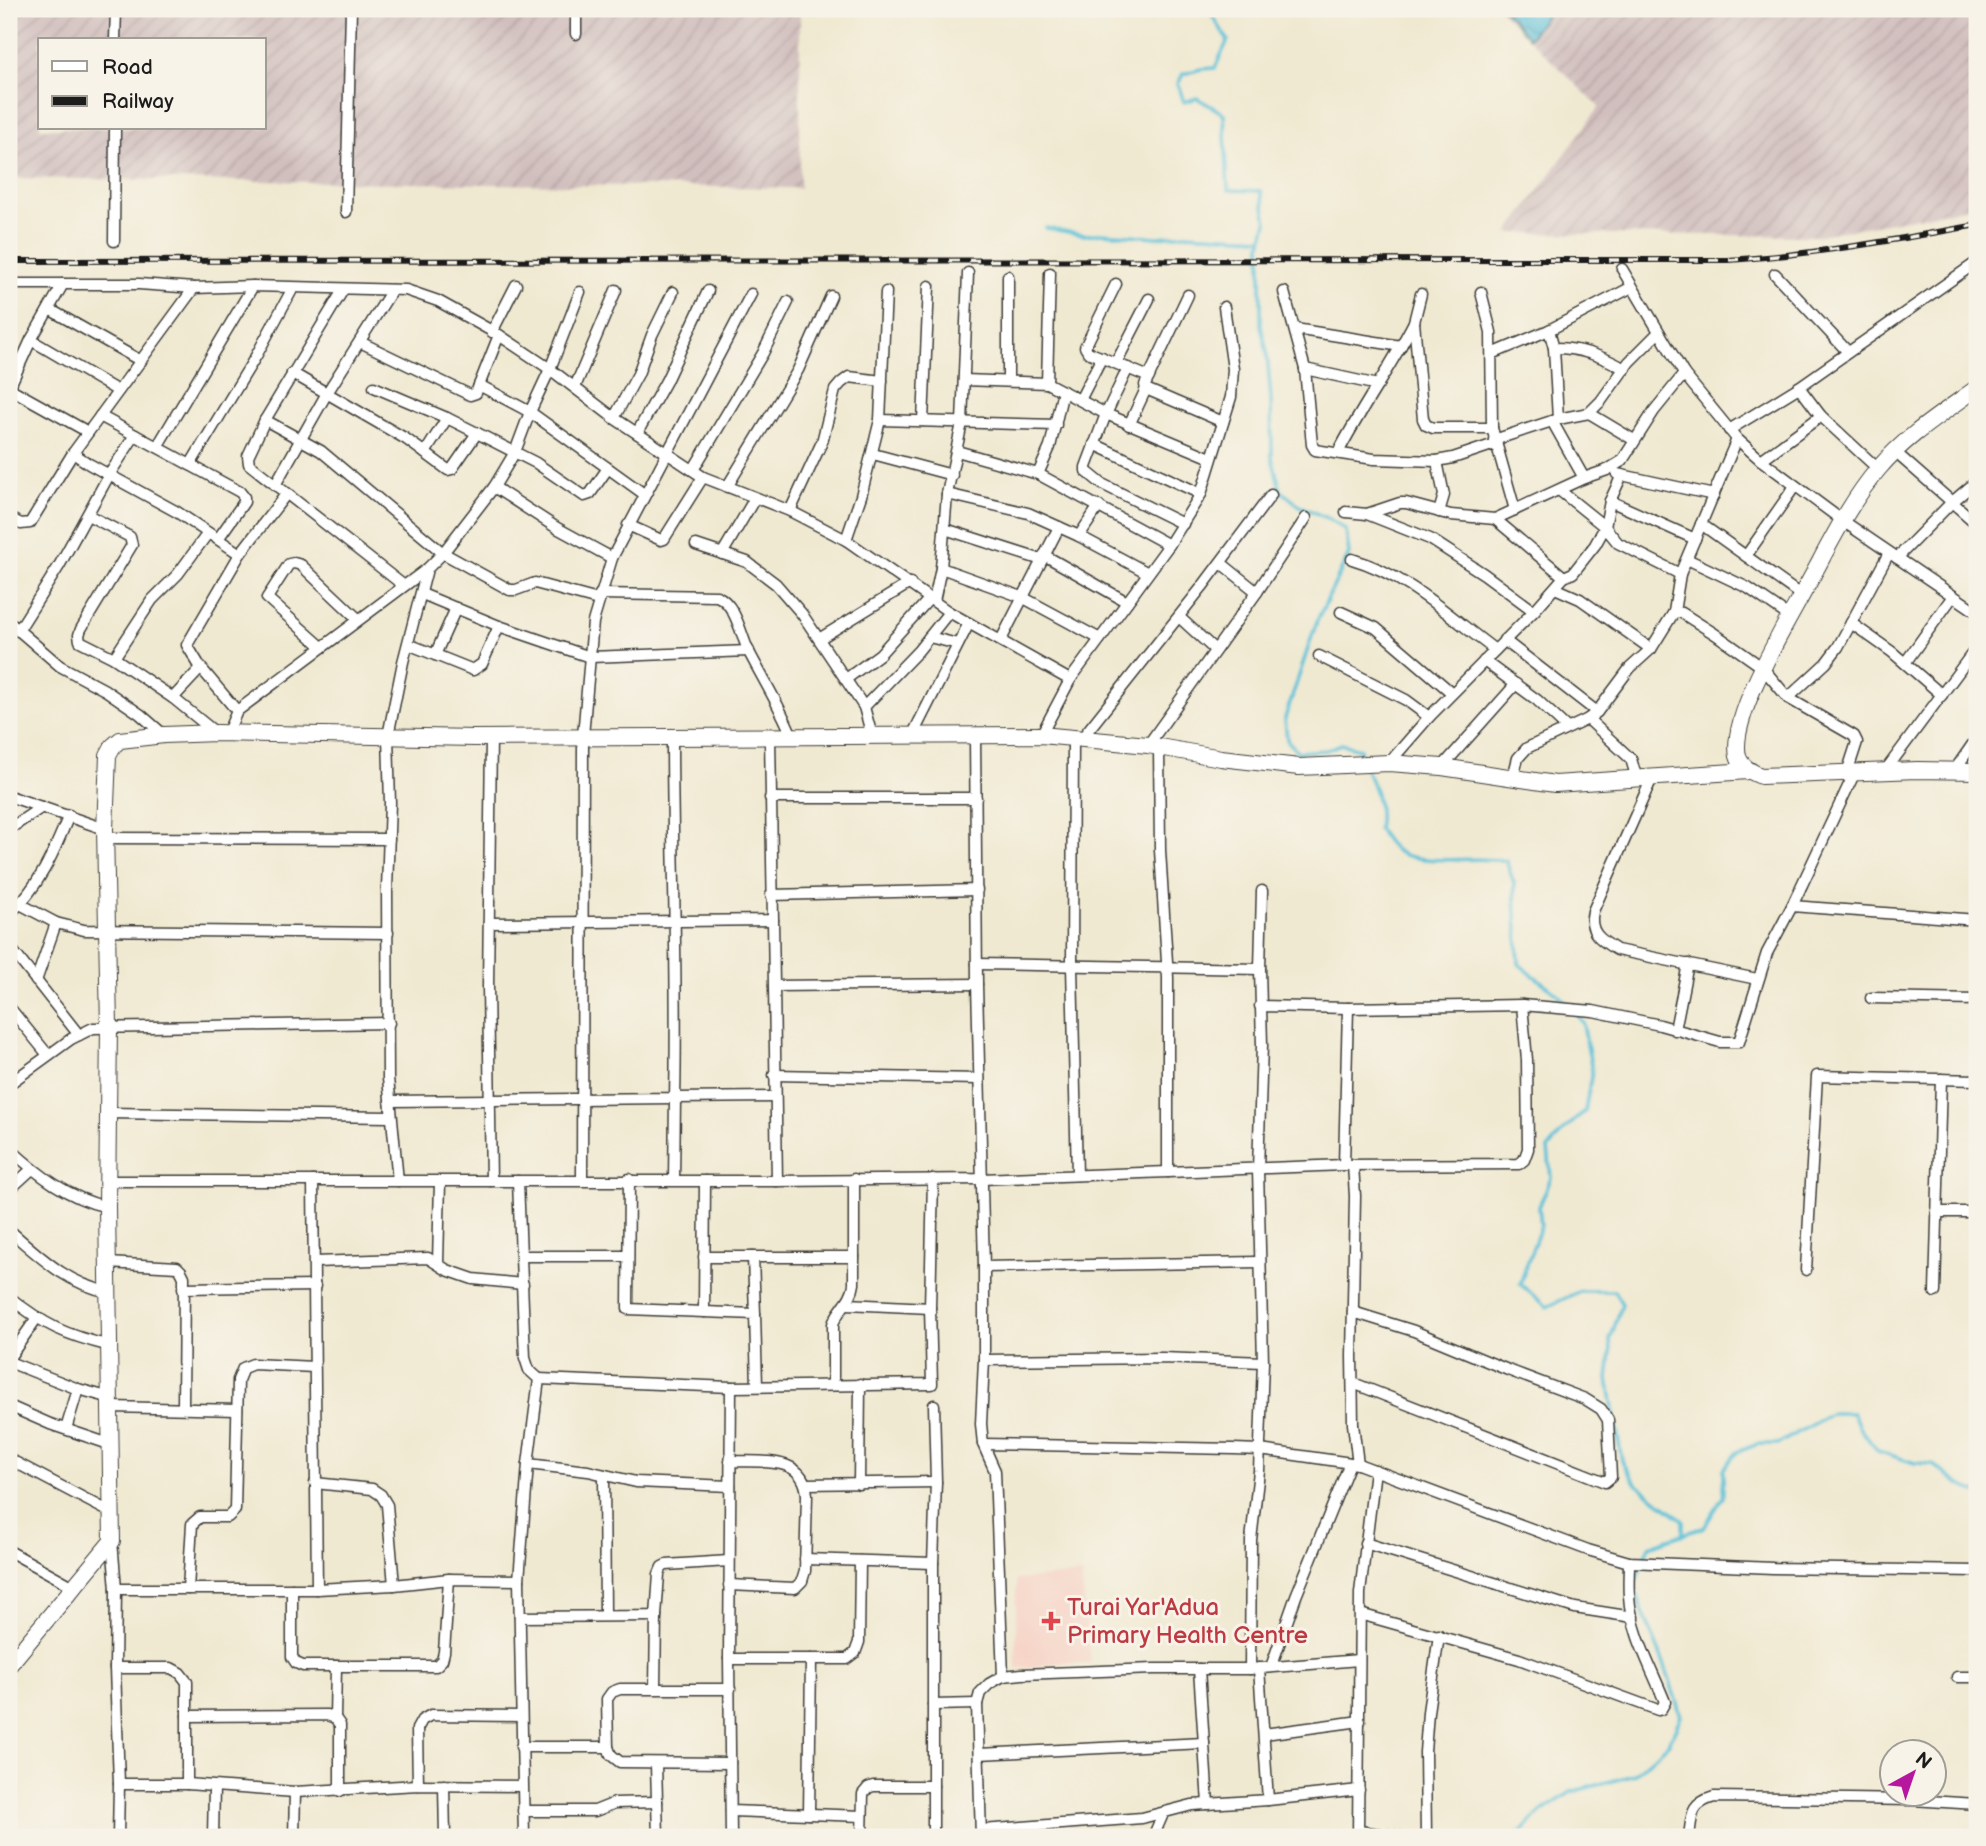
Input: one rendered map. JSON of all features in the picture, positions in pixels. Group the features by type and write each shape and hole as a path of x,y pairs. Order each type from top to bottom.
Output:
{"street":[{"path":"115,38 116,9"},
{"path":"346,212 351,9"},
{"path":"576,9 576,34"},
{"path":"114,241 115,130"},
{"path":"1513,777 1518,758 1527,748 1593,715 1630,668 1651,649 1674,612 1680,574 1714,495 1733,435 1977,262"},
{"path":"1622,269 1684,374 1733,435 1761,460 1843,521 1977,612"},
{"path":"846,679 880,654 932,600 941,568 947,494 962,423 968,273"},
{"path":"1048,383 1050,273"},
{"path":"1775,274 1848,352"},
{"path":"1008,276 1009,381"},
{"path":"63,284 31,340 9,388 88,432"},
{"path":"9,285 139,284 194,288 253,286 407,290 438,301 550,369 614,418 703,477 790,511 846,540 949,612 1070,680"},
{"path":"1116,284 1084,347 1088,352 1149,377"},
{"path":"360,342 470,395 475,393 479,385 516,285"},
{"path":"157,447 253,286"},
{"path":"923,421 929,286"},
{"path":"1492,354 1549,330 1632,287"},
{"path":"9,518 21,524 30,523 73,453 194,288"},
{"path":"191,465 293,288"},
{"path":"344,290 265,420 248,456 249,464 403,585"},
{"path":"275,485 327,393 392,290"},
{"path":"575,387 616,290"},
{"path":"637,433 666,381 708,291"},
{"path":"221,734 237,711 428,569 443,553 494,488 515,452 580,292"},
{"path":"614,418 638,374 652,335 673,292"},
{"path":"846,540 873,454 880,420 886,292"},
{"path":"1284,292 1305,369 1312,445 1320,452 1374,459 1437,461 1453,458 1555,420 1589,413 1659,332"},
{"path":"1481,292 1491,332 1492,428 1515,510"},
{"path":"582,1180 583,736 593,622 612,558 751,294"},
{"path":"1338,453 1356,418 1401,346 1413,322 1420,294"},
{"path":"1129,425 1188,295"},
{"path":"727,487 798,370 831,296"},
{"path":"1116,363 1149,299"},
{"path":"693,470 763,353 788,302"},
{"path":"1041,735 1070,680 1169,545 1201,494 1231,397 1233,369 1224,307"},
{"path":"49,309 141,361"},
{"path":"1413,322 1423,419 1426,425 1433,428 1492,428"},
{"path":"1295,329 1401,346"},
{"path":"1549,330 1554,348 1555,420 1584,478"},
{"path":"31,340 118,391"},
{"path":"1554,348 1588,351 1625,369"},
{"path":"1080,400 1102,357"},
{"path":"1128,368 1106,414 1086,467 1091,476 1101,484 1183,524"},
{"path":"1305,369 1378,385"},
{"path":"292,373 407,439 448,470 452,469 477,433"},
{"path":"1367,514 1400,503 1451,515 1495,519 1607,470 1622,461 1634,440 1684,374"},
{"path":"790,511 822,442 835,390 849,377 882,381"},
{"path":"964,380 1048,383 1129,425 1211,458"},
{"path":"479,385 530,412 644,494"},
{"path":"374,387 447,418 515,452 559,477 584,496 590,494 608,468"},
{"path":"1799,387 1821,416 1878,469"},
{"path":"1748,771 1738,760 1738,733 1762,667 1843,521 1878,469 1906,440 1977,388"},
{"path":"1146,389 1223,422"},
{"path":"1038,474 1056,425 1063,391"},
{"path":"1589,413 1634,440"},
{"path":"100,416 240,492 244,497 244,502 152,600 114,658"},
{"path":"1761,460 1821,416"},
{"path":"425,453 447,418"},
{"path":"265,420 321,451 443,553 510,590 536,583 599,597 722,598 736,619 792,736"},
{"path":"880,420 1056,425"},
{"path":"18,631 135,435"},
{"path":"1094,444 1201,494"},
{"path":"957,451 1038,474 1169,545"},
{"path":"1895,452 1977,524"},
{"path":"73,453 177,512 240,554"},
{"path":"873,454 952,475"},
{"path":"1437,461 1444,495 1439,512"},
{"path":"1607,470 1714,495"},
{"path":"1389,763 1429,717 1564,577 1573,573 1605,527 1610,501 1622,475"},
{"path":"628,525 661,540 703,477"},
{"path":"1788,698 1826,663 1838,647 1893,556 1977,481"},
{"path":"1746,556 1795,486"},
{"path":"494,488 557,528 612,558"},
{"path":"1559,491 1605,527 1618,543 1680,574"},
{"path":"237,711 201,668 187,645 240,554 287,493"},
{"path":"947,494 1028,513 1149,572"},
{"path":"1077,1175 1072,966 1078,738 1179,617 1271,495"},
{"path":"722,554 755,498"},
{"path":"1610,501 1695,539"},
{"path":"1079,536 1098,506"},
{"path":"1346,512 1367,514 1430,539 1534,611"},
{"path":"88,515 131,537 132,545 79,635 80,640 114,658 221,734"},
{"path":"1168,1172 1168,966 1154,746 1215,650 1306,518"},
{"path":"1495,519 1564,577"},
{"path":"1702,524 1801,596"},
{"path":"1001,640 1059,527"},
{"path":"945,529 1043,558 1127,602"},
{"path":"696,545 747,562 776,584 802,614 864,706 872,736"},
{"path":"1352,559 1375,566 1409,585 1495,650"},
{"path":"1687,559 1748,588 1790,618"},
{"path":"1221,563 1257,592"},
{"path":"322,647 267,598 289,564 301,565 358,619"},
{"path":"941,568 1022,597 1100,639"},
{"path":"398,1181 390,1117 388,736 428,569"},
{"path":"819,639 910,583"},
{"path":"1555,588 1580,599 1651,649"},
{"path":"422,594 499,626 590,657 749,651"},
{"path":"1905,663 1953,596"},
{"path":"435,654 456,608"},
{"path":"864,706 880,692 949,612"},
{"path":"1341,612 1376,628 1452,693"},
{"path":"1261,1006 1348,1008 1522,1005 1593,1011 1720,1042 1739,1042 1767,953 1792,906 1851,772 1857,739 1788,698 1762,667 1716,634 1682,613 1674,612"},
{"path":"1179,617 1215,650"},
{"path":"9,622 70,673 105,690 164,734"},
{"path":"1852,622 1942,695"},
{"path":"912,736 969,623"},
{"path":"408,644 473,670 478,668 499,626"},
{"path":"929,637 958,644"},
{"path":"1504,640 1593,715 1645,779"},
{"path":"1885,771 1977,647"},
{"path":"1319,656 1406,700 1429,717"},
{"path":"1484,661 1516,684 1567,728"},
{"path":"173,698 201,668"},
{"path":"1442,767 1516,684"},
{"path":"118,1837 116,1589 111,1541 112,1445 107,1208 109,1027 105,834 108,755 120,740 164,734 491,737 1041,735 1154,746 1221,758 1299,767 1389,763 1442,767 1555,783 1748,771 1761,776 1885,771 1977,771"},
{"path":"975,735 977,984 984,1267 981,1408 983,1444 995,1471 1003,1676"},
{"path":"672,736 677,1000 674,1180"},
{"path":"770,736 777,1181"},
{"path":"491,737 491,1181"},
{"path":"1954,771 1977,738"},
{"path":"1645,779 1592,911 1592,930 1602,941 1617,950 1758,979"},
{"path":"9,796 69,815 105,834 389,839"},
{"path":"770,798 976,798"},
{"path":"9,829 43,807"},
{"path":"9,914 36,884 54,853 69,815"},
{"path":"771,895 976,890"},
{"path":"1262,891 1262,1045 1258,1170 1263,1362 1260,1450 1251,1540 1254,1668 1264,1734 1268,1800"},
{"path":"20,904 57,923 84,930 388,933"},
{"path":"1792,906 1977,920"},
{"path":"489,923 773,920"},
{"path":"36,981 57,923"},
{"path":"9,946 79,1035"},
{"path":"977,964 1260,969"},
{"path":"1675,1030 1688,964"},
{"path":"774,986 977,984"},
{"path":"1871,998 1977,1000"},
{"path":"107,1181 982,1179 1349,1165 1519,1164 1524,1160 1528,1149 1527,1060 1522,1005"},
{"path":"9,1007 48,1055"},
{"path":"1271,1667 1296,1596 1354,1463 1348,1008"},
{"path":"9,1027 18,1018"},
{"path":"9,1084 48,1055 93,1028 388,1023"},
{"path":"774,1075 979,1079"},
{"path":"1806,1270 1817,1076 1977,1080"},
{"path":"1935,1292 1941,1079"},
{"path":"390,1101 774,1097"},
{"path":"107,1113 390,1117"},
{"path":"9,1148 61,1190 85,1202 107,1208"},
{"path":"9,1190 32,1169"},
{"path":"629,1179 628,1309 755,1314"},
{"path":"833,1385 833,1324 853,1293 854,1179"},
{"path":"518,1181 525,1358 529,1370 539,1379 732,1387 932,1384 930,1308 933,1179"},
{"path":"313,1181 317,1588"},
{"path":"704,1312 705,1181"},
{"path":"438,1263 440,1182"},
{"path":"1937,1212 1977,1212"},
{"path":"9,1230 54,1270 92,1289 109,1292"},
{"path":"522,1256 628,1256"},
{"path":"704,1257 854,1257"},
{"path":"753,1257 757,1386"},
{"path":"315,1262 428,1258 447,1270 473,1279 523,1284"},
{"path":"984,1267 1259,1262"},
{"path":"108,1263 177,1267 181,1271 184,1277 183,1408"},
{"path":"183,1288 315,1286"},
{"path":"9,1297 36,1319 75,1338 110,1346"},
{"path":"847,1304 930,1308"},
{"path":"1353,1312 1414,1331 1585,1399 1601,1409 1608,1420 1611,1477 1605,1482 1353,1383"},
{"path":"36,1319 9,1360 111,1403 237,1410"},
{"path":"984,1360 1162,1358 1263,1362"},
{"path":"188,1589 192,1524 200,1517 228,1517 235,1510 237,1380 243,1368 253,1364 314,1367"},
{"path":"524,1837 519,1580 528,1464 539,1379"},
{"path":"859,1484 860,1384"},
{"path":"731,1837 729,1561 732,1387"},
{"path":"66,1429 78,1389"},
{"path":"933,1837 933,1563 936,1482 934,1405"},
{"path":"9,1406 112,1445"},
{"path":"983,1444 1260,1450 1354,1463 1576,1545 1634,1563 1977,1571"},
{"path":"9,1459 112,1513"},
{"path":"729,1585 795,1588 802,1581 805,1572 806,1485 800,1473 790,1464 730,1461"},
{"path":"528,1464 588,1471 636,1482 730,1486"},
{"path":"1376,1470 1360,1592 1358,1834 1400,1837"},
{"path":"604,1475 606,1615"},
{"path":"806,1485 936,1482"},
{"path":"315,1483 372,1489 381,1495 387,1506 394,1585"},
{"path":"9,1665 111,1541"},
{"path":"1365,1543 1575,1608 1633,1617"},
{"path":"9,1551 74,1587"},
{"path":"805,1559 933,1563"},
{"path":"655,1688 658,1581 662,1567 729,1561"},
{"path":"729,1659 847,1659 855,1653 859,1642 860,1561"},
{"path":"1360,1614 1546,1668 1658,1710 1665,1702 1638,1635 1629,1598 1634,1563"},
{"path":"116,1589 292,1589 394,1585 449,1579 519,1580"},
{"path":"292,1589 292,1657 296,1663 303,1666 436,1666 444,1653 449,1579"},
{"path":"520,1616 656,1616"},
{"path":"1426,1837 1425,1752 1439,1635"},
{"path":"809,1814 811,1659"},
{"path":"1359,1660 1254,1668 1043,1672 1003,1676 980,1693 977,1704 981,1834 1142,1818 1192,1805 1359,1790"},
{"path":"335,1718 336,1666"},
{"path":"115,1668 171,1668 180,1673 187,1682 187,1784"},
{"path":"1199,1669 1208,1804"},
{"path":"1956,1677 1977,1677"},
{"path":"730,1689 620,1689 612,1692 607,1699 608,1747 611,1755 620,1762 730,1763"},
{"path":"933,1705 977,1704"},
{"path":"187,1716 327,1715 335,1718 340,1725 340,1791"},
{"path":"418,1785 417,1729 422,1720 431,1715 521,1716"},
{"path":"1264,1734 1360,1721"},
{"path":"979,1755 1203,1743"},
{"path":"521,1747 608,1747"},
{"path":"656,1764 658,1837"},
{"path":"119,1784 187,1784 295,1792 418,1785 523,1786"},
{"path":"444,1785 445,1837"},
{"path":"862,1837 863,1794 868,1788 933,1786"},
{"path":"213,1837 214,1787"},
{"path":"294,1837 295,1792"},
{"path":"1689,1837 1693,1810 1702,1801 1714,1797 1912,1800 1957,1805 1977,1804"},
{"path":"523,1811 595,1811 615,1803 657,1802"},
{"path":"731,1811 862,1816"},
{"path":"1153,1837 1163,1814"}],"shaded area":[{"path":"9,9 800,9 800,188 9,178"},
{"path":"1499,9 1977,9 1977,206 1815,236 1508,233 1599,107"},
{"name":"Turai Yar'Adua Primary Health Centre","path":"1081,1574 1091,1663 1066,1662 1016,1669 1016,1580"}],"water":[{"path":"1503,9 1551,9 1529,38"}],"waterway":[{"path":"1208,9 1228,40 1215,68 1183,74 1178,84 1184,102 1197,98 1224,114 1228,190 1261,191 1267,222 1261,245 1261,326 1267,352 1272,458 1281,491 1300,506 1346,530 1349,554 1317,621 1285,718 1287,740 1298,752 1327,750 1341,744 1360,749 1361,753"},
{"path":"1046,228 1085,235 1102,233 1158,237 1185,234 1262,238"},
{"path":"1366,770 1377,798 1378,829 1396,851 1423,859 1506,861 1514,883 1519,964 1569,1006"},
{"path":"1574,1012 1583,1023 1592,1071 1585,1111 1548,1149 1551,1178 1539,1207 1541,1225 1520,1284 1547,1307 1580,1291 1614,1291 1622,1304 1610,1340 1608,1379 1622,1461 1636,1484 1683,1520 1683,1535"},
{"path":"1516,1837 1541,1812 1571,1792 1634,1775 1669,1743 1681,1716 1665,1666 1633,1588 1649,1546 1704,1527 1723,1497 1723,1470 1737,1452 1758,1444 1778,1444 1832,1413 1853,1413 1860,1429 1878,1451 1915,1463 1932,1464 1960,1485 1977,1492"}],"railway":[{"path":"9,261 1728,260 1822,251 1977,225"}],"place":[{"name":"Turai Yar'Adua Primary Health Centre","path":"1051,1621"}]}
